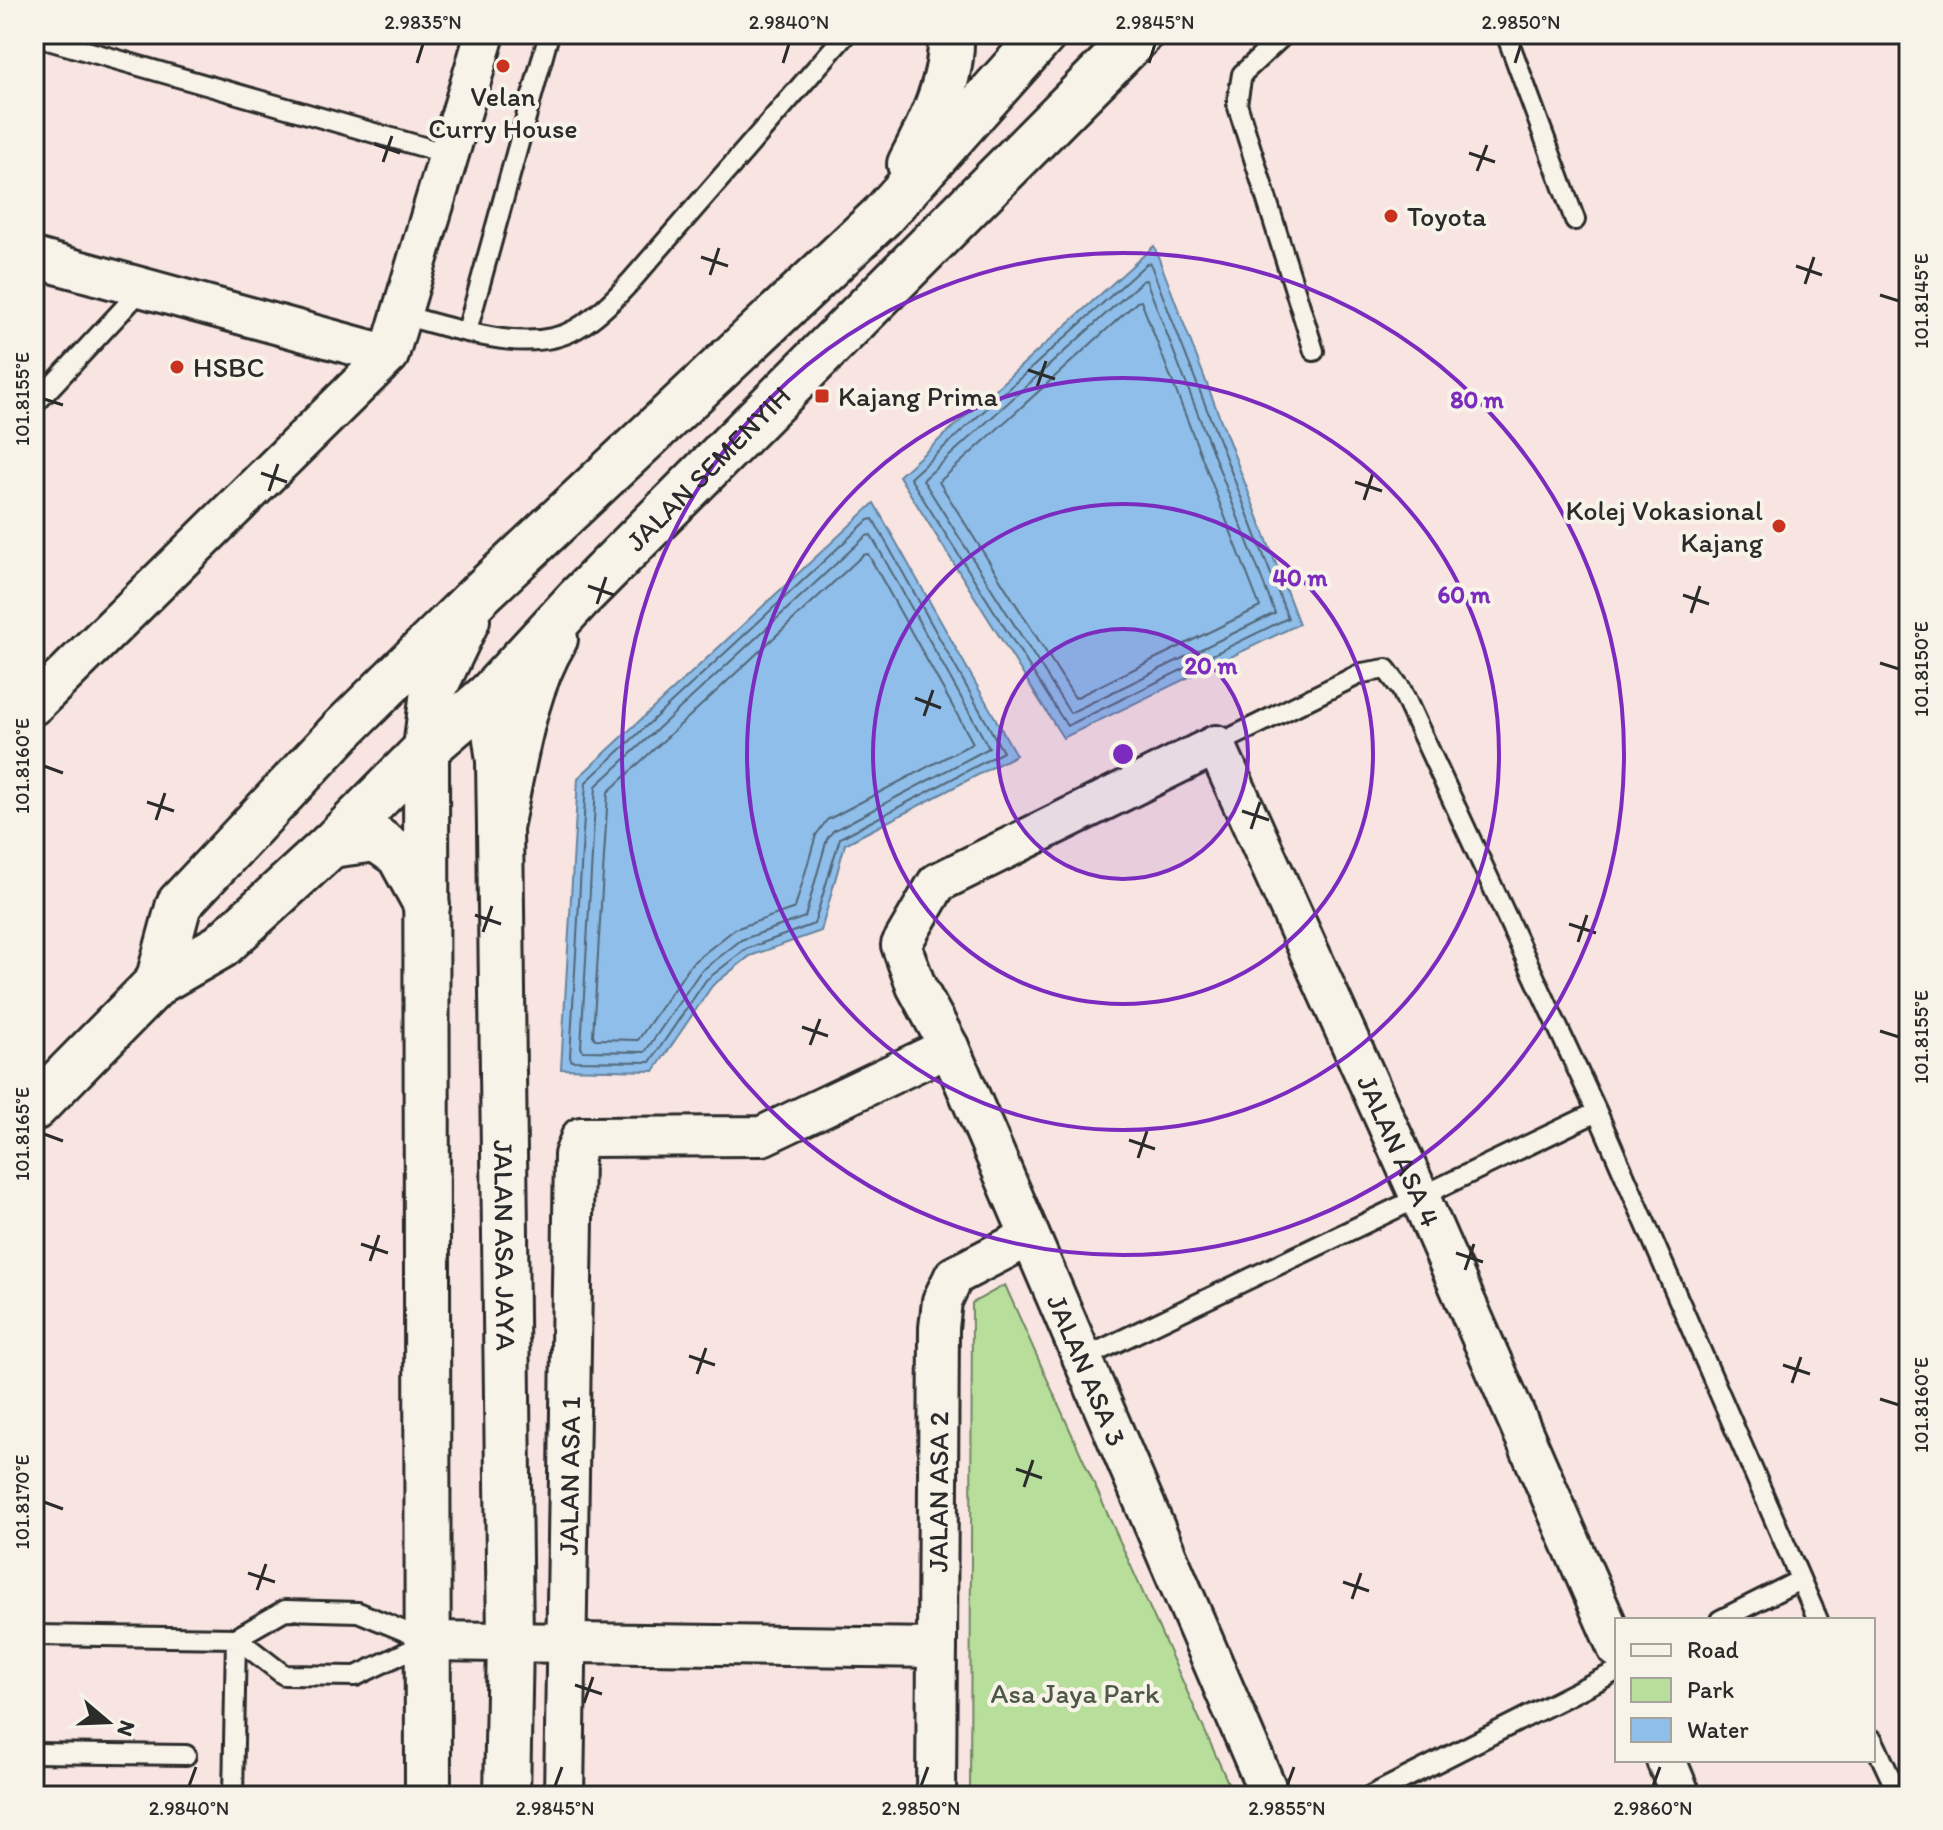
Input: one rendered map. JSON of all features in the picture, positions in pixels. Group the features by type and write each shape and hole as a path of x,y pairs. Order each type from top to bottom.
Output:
{"main road":[{"path":"882,216 928,129 952,55 951,34"},
{"name":"JALAN SEMENYIH","path":"158,982 179,904 342,730 478,596 882,216 1044,34"},
{"path":"1082,94 1101,34"},
{"name":"JALAN SEMENYIH","path":"34,1108 158,982 221,946 331,845 426,749 490,694 578,599 1140,34"},
{"path":"428,1796 426,749 433,691 478,596"},
{"path":"500,827 524,721 543,659 578,599"},
{"path":"342,730 433,691 462,688 490,694"},
{"name":"JALAN ASA JAYA","path":"490,694 499,761 510,1641 507,1796"},
{"path":"331,845 376,839 399,855 427,906"}],"street":[{"path":"34,705 389,355 485,34"},
{"path":"34,258 389,355"},
{"name":"JALAN ASA 3","path":"1216,745 937,883 901,945 916,986 949,1047 1270,1796"},
{"name":"JALAN ASA 4","path":"1216,745 1420,1197 1615,1643"},
{"name":"JALAN ASA 1","path":"564,1796 574,1155 581,1137 762,1136 949,1047"},
{"name":"JALAN ASA 2","path":"936,1796 939,1328 942,1301 954,1276 1029,1237"},
{"path":"430,1641 937,1648"},
{"path":"1667,1762 1681,1796"}],"lane":[{"path":"467,331 549,34"},
{"path":"401,315 467,331 533,341 562,336 584,323 632,280 846,34"},
{"path":"1285,34 1242,74 1237,104 1314,351"},
{"path":"1506,34 1575,220"},
{"path":"34,36 448,154"},
{"path":"34,405 143,288"},
{"path":"1216,745 1362,673 1386,669 1401,689 1597,1112 1817,1618"},
{"path":"1082,1359 1597,1112"},
{"path":"1724,1618 1800,1580"},
{"path":"34,1635 236,1638 285,1610 358,1612 430,1641"},
{"path":"236,1638 284,1675 342,1676 356,1676 430,1641"},
{"path":"233,1796 236,1638"},
{"path":"1370,1796 1615,1672"},
{"path":"1875,1744 1899,1796"},
{"path":"34,1753 186,1755"}],"green space":[{"name":"Asa Jaya Park","path":"1005,1285 1234,1796 970,1796 972,1303"}],"water":[{"path":"1154,246 1299,624 1063,738 899,476"},
{"path":"874,503 1016,755 845,844 821,931 750,956 712,986 654,1071 561,1069 578,778"}],"place":[{"name":"Velan Curry House","path":"503,66"},
{"name":"Toyota","path":"1391,216"},
{"name":"HSBC","path":"177,367"},
{"name":"Kajang Prima","path":"822,396"},
{"name":"Kolej Vokasional Kajang","path":"1779,526"}]}
